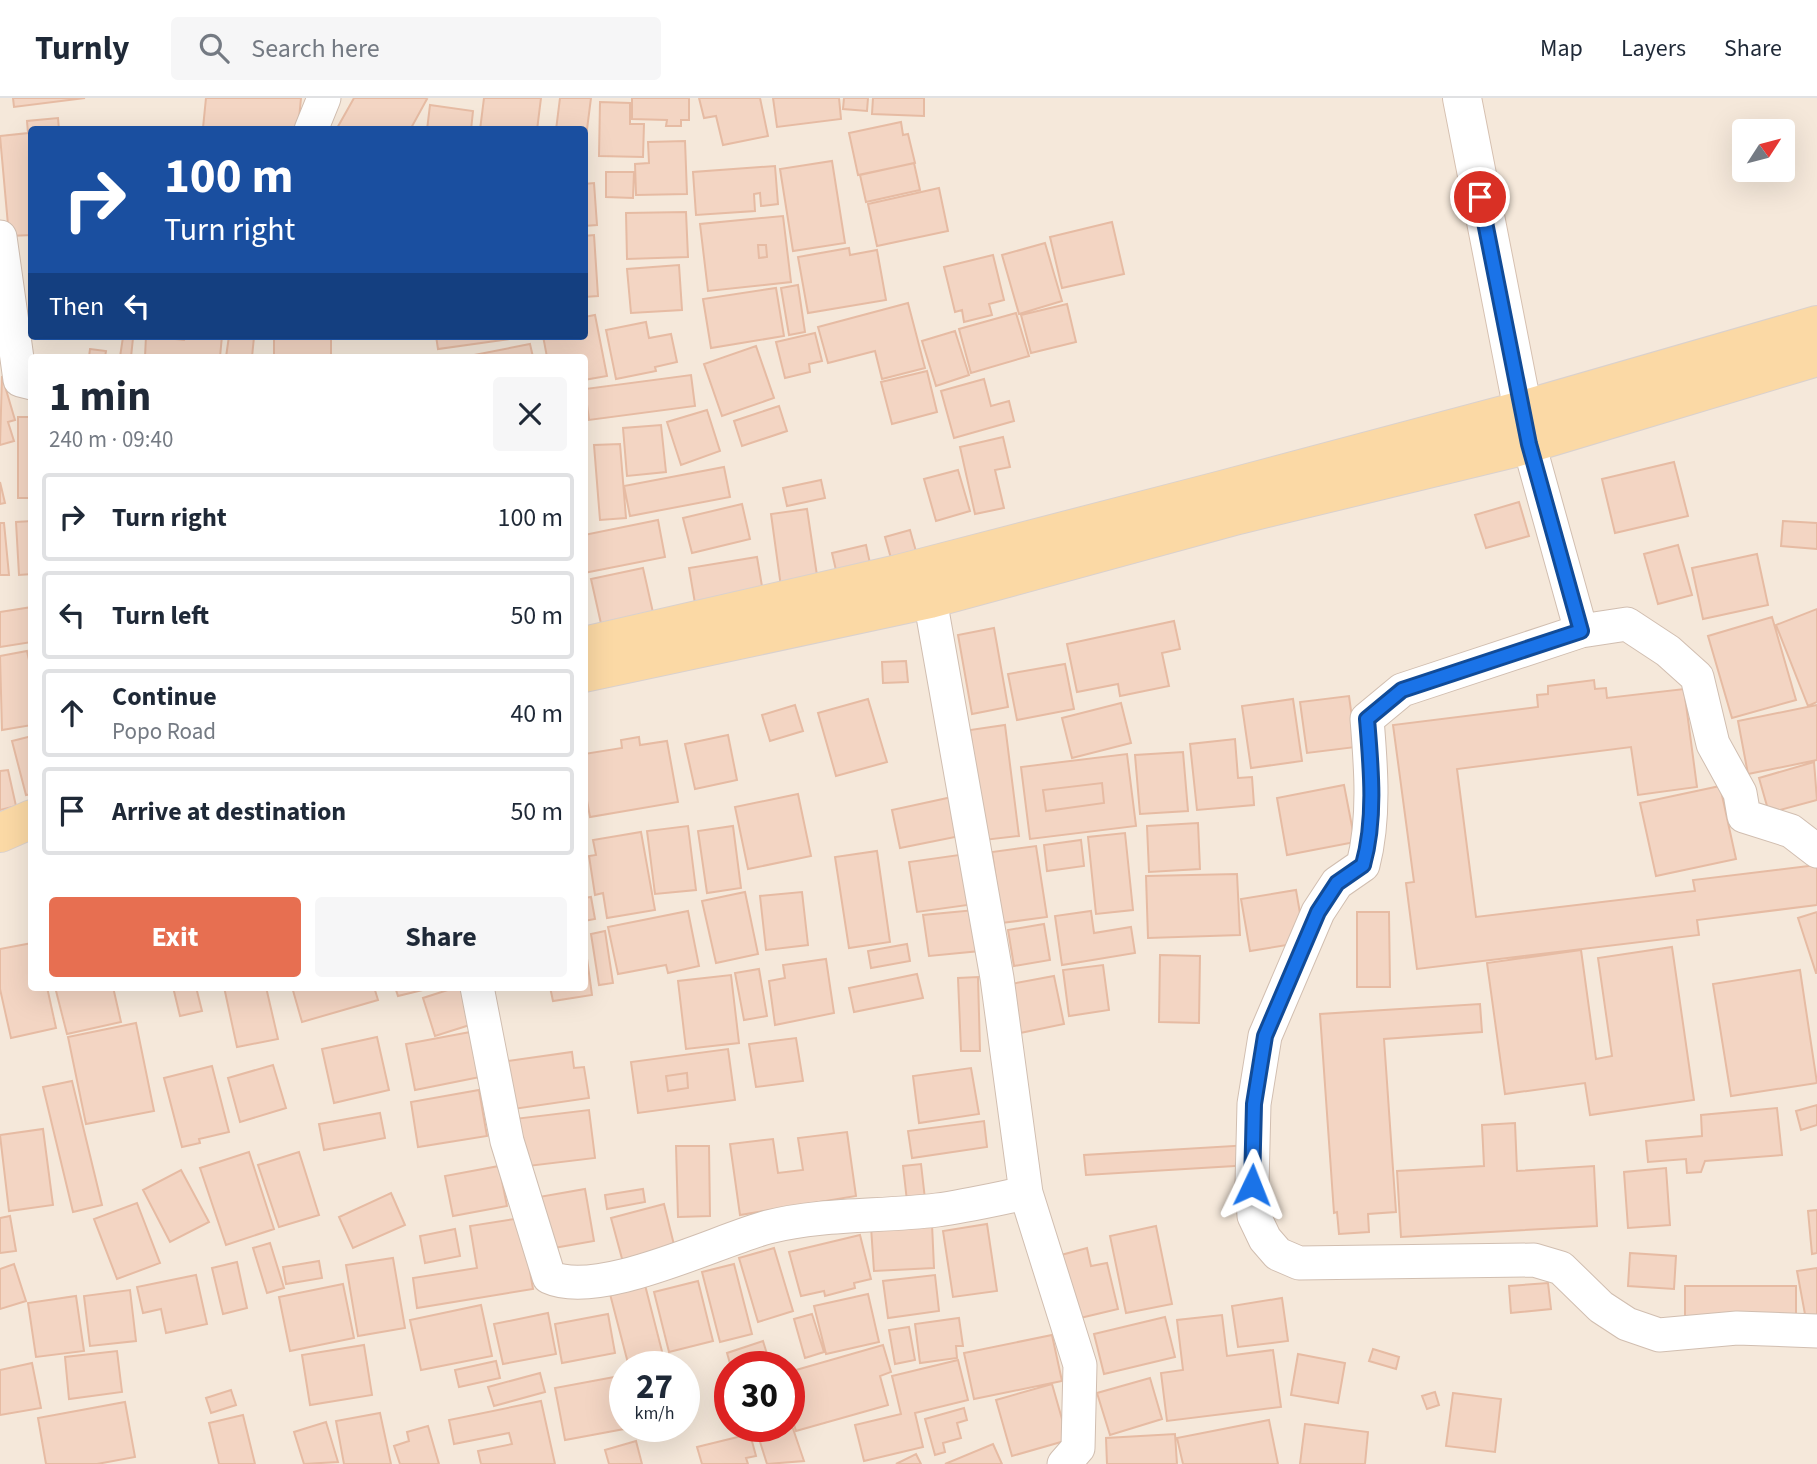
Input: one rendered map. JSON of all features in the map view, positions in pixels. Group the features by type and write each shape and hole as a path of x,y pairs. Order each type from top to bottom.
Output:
{"main road":[{"path":"1462,98 1525,427"},
{"path":"588,672 930,598 1238,515 1525,427 1817,325"},
{"path":"588,645 1525,427 1817,356"},
{"path":"0,833 28,821"},
{"path":"0,862 28,850"}],"street":[{"path":"313,126 324,98"},
{"path":"0,237 7,322 20,380 28,382"},
{"path":"1525,427 1581,631"},
{"path":"930,598 997,978 1026,1193 1080,1365 1078,1448 1063,1464"},
{"path":"1817,851 1791,831 1744,816 1740,793 1713,744 1697,677 1668,650 1627,624 1581,631 1402,690 1367,719 1370,841 1363,865 1337,883 1318,912 1265,1036 1254,1104 1252,1185 1254,1216 1265,1239 1278,1254 1299,1263 1534,1261 1561,1268 1610,1313 1627,1324 1660,1335 1738,1328 1817,1331"},
{"path":"478,991 507,1141 549,1277 561,1282 612,1278 691,1256 766,1228 823,1216 938,1209 1026,1193"}],"shaded area":[{"path":"0,98 1817,98 1817,1464 0,1464"}],"building":[{"path":"13,98 85,98 14,107"},
{"path":"206,98 301,98 298,126 203,126"},
{"path":"354,98 427,99 412,126 338,126"},
{"path":"484,98 541,98 538,126 480,126"},
{"path":"560,98 591,98 587,126 556,126"},
{"path":"632,98 689,98 689,120 681,120 681,126 666,126 667,120 632,119"},
{"path":"699,98 760,98 768,136 723,145 716,116 704,118"},
{"path":"773,98 839,98 841,119 777,127"},
{"path":"844,98 868,98 867,111 843,109"},
{"path":"873,98 924,98 924,116 872,114"},
{"path":"600,102 630,103 630,124 644,124 643,157 599,156"},
{"path":"430,105 473,111 471,126 427,126"},
{"path":"58,118 59,126 28,126 28,133 27,121"},
{"path":"901,122 903,135 908,134 915,163 858,175 849,133"},
{"path":"28,133 28,235 9,236 0,136"},
{"path":"685,141 687,194 636,195 635,164 649,163 648,142"},
{"path":"832,161 845,243 793,251 780,169"},
{"path":"914,163 920,190 866,202 860,175"},
{"path":"775,166 778,204 761,206 760,193 754,194 755,211 696,215 693,172"},
{"path":"606,172 634,172 633,198 606,197"},
{"path":"594,183 597,225 588,226 588,184"},
{"path":"939,188 948,231 877,246 868,204"},
{"path":"686,212 688,257 627,259 626,213"},
{"path":"783,216 791,282 708,291 700,224","holes":["758,245 766,245 767,257 759,258"]},
{"path":"1112,222 1124,274 1062,288 1050,237"},
{"path":"594,235 598,296 588,297 588,236"},
{"path":"1045,243 1062,301 1019,314 1002,255"},
{"path":"758,245 766,245 767,257 759,258"},
{"path":"849,248 850,255 877,250 886,300 808,313 798,257"},
{"path":"993,255 1004,300 989,304 992,315 964,322 962,310 955,312 944,267"},
{"path":"679,265 682,310 631,313 627,269"},
{"path":"798,285 805,332 789,335 781,288"},
{"path":"776,288 784,336 711,348 703,299"},
{"path":"908,303 925,368 882,379 875,351 828,363 818,327"},
{"path":"1067,304 1076,342 1031,353 1021,315"},
{"path":"1016,313 1029,356 971,373 959,329"},
{"path":"595,315 607,376 588,379 588,354 546,354 544,340 588,340 588,316"},
{"path":"646,322 649,338 671,334 677,362 655,367 656,371 616,379 606,330"},
{"path":"955,331 969,375 936,386 922,341"},
{"path":"815,333 822,361 809,364 810,372 785,378 776,342"},
{"path":"123,340 133,340 131,354 120,354"},
{"path":"146,340 222,340 220,354 145,354"},
{"path":"228,340 254,340 252,354 226,354"},
{"path":"274,340 331,340 331,354 274,354"},
{"path":"437,340 503,340 438,349"},
{"path":"530,344 532,354 479,354"},
{"path":"756,346 774,398 722,416 704,364"},
{"path":"90,349 106,351 106,354 89,354"},
{"path":"927,371 937,412 892,424 881,382"},
{"path":"691,375 695,406 589,420 588,389"},
{"path":"2,376 15,420 8,422 14,441 0,445"},
{"path":"984,379 991,406 1009,401 1014,421 954,438 941,391"},
{"path":"779,406 787,431 742,446 734,421"},
{"path":"707,410 720,451 681,465 667,422"},
{"path":"18,417 28,417 28,498 18,498"},
{"path":"661,425 666,472 627,476 623,428"},
{"path":"1003,437 1010,467 995,470 1004,508 975,514 960,447"},
{"path":"620,444 626,518 600,520 594,445"},
{"path":"1674,462 1688,516 1615,533 1602,479"},
{"path":"724,467 730,497 630,516 624,486"},
{"path":"958,470 970,511 936,521 924,479"},
{"path":"821,480 825,498 787,506 783,488"},
{"path":"0,482 5,503 0,504"},
{"path":"1519,502 1529,536 1486,548 1475,515"},
{"path":"742,504 750,539 692,553 683,518"},
{"path":"807,509 818,582 781,587 771,514"},
{"path":"658,520 665,557 588,572 588,534"},
{"path":"28,521 28,574 19,575 16,522"},
{"path":"1783,521 1817,523 1817,549 1781,546"},
{"path":"0,523 4,523 9,575 0,575"},
{"path":"910,530 919,562 894,569 885,537"},
{"path":"866,545 873,577 839,583 832,553"},
{"path":"1678,545 1692,595 1658,604 1644,554"},
{"path":"1757,554 1768,605 1703,619 1692,568"},
{"path":"757,557 764,598 696,609 689,568"},
{"path":"643,568 654,617 602,628 591,579"},
{"path":"28,608 28,643 0,647 0,612"},
{"path":"1817,609 1817,702 1808,706 1776,625"},
{"path":"1772,617 1796,700 1732,718 1708,636"},
{"path":"1174,621 1180,649 1162,653 1169,686 1120,696 1118,684 1077,692 1067,644"},
{"path":"994,628 1008,707 972,714 958,635"},
{"path":"27,651 28,726 2,730 0,656"},
{"path":"906,661 908,682 883,683 882,662"},
{"path":"1065,664 1074,709 1017,720 1008,674"},
{"path":"1594,680 1595,689 1606,688 1607,698 1684,689 1697,787 1638,795 1631,747 1457,769 1476,917 1695,891 1693,880 1817,865 1817,905 1697,920 1699,935 1417,969 1406,883 1414,882 1393,725 1538,707 1537,695 1548,694 1548,686"},
{"path":"1349,696 1356,747 1307,753 1300,702"},
{"path":"868,699 887,762 836,776 818,713"},
{"path":"1293,699 1302,761 1251,768 1242,706"},
{"path":"1121,703 1131,743 1072,758 1062,718"},
{"path":"795,705 803,731 770,741 762,715"},
{"path":"1817,705 1817,760 1748,774 1738,721"},
{"path":"1005,725 1019,836 984,840 970,730"},
{"path":"728,735 737,780 695,789 685,744"},
{"path":"28,737 28,795 26,795 12,741"},
{"path":"639,737 640,745 667,741 678,802 590,817 588,753 622,748 621,740"},
{"path":"1235,739 1238,778 1252,777 1254,805 1197,810 1190,744"},
{"path":"1183,752 1188,811 1140,814 1135,755"},
{"path":"1127,754 1136,826 1030,839 1021,767","holes":["1102,783 1104,803 1046,811 1043,790"]},
{"path":"1814,762 1817,800 1769,813 1759,778"},
{"path":"8,770 16,806 0,810 0,771"},
{"path":"1102,783 1104,803 1046,811 1043,790"},
{"path":"1344,785 1355,842 1287,855 1277,798"},
{"path":"1720,786 1736,859 1656,876 1640,803"},
{"path":"798,794 811,856 748,869 735,807"},
{"path":"952,797 960,836 900,848 892,810"},
{"path":"1198,823 1200,869 1149,872 1147,826"},
{"path":"688,826 696,890 655,894 647,831"},
{"path":"733,826 741,888 707,893 698,831"},
{"path":"641,832 655,910 607,918 603,893 595,895 589,856 596,855 593,840"},
{"path":"1125,833 1133,910 1096,914 1088,837"},
{"path":"1081,840 1084,866 1047,871 1044,845"},
{"path":"1036,846 1047,917 1002,923 992,852"},
{"path":"877,851 890,942 849,948 835,857"},
{"path":"966,854 975,904 917,912 909,862"},
{"path":"1237,874 1240,935 1148,938 1146,876"},
{"path":"1296,890 1305,942 1250,951 1241,899"},
{"path":"745,892 758,954 716,963 702,901"},
{"path":"802,892 808,945 766,950 760,896"},
{"path":"588,897 591,897 595,919 588,920"},
{"path":"975,910 980,951 929,956 923,915"},
{"path":"688,911 699,966 668,973 666,965 618,974 608,927"},
{"path":"1091,911 1094,933 1131,927 1135,953 1062,965 1055,916"},
{"path":"1357,912 1389,912 1390,987 1357,987"},
{"path":"1817,912 1817,973 1816,973 1798,918"},
{"path":"1044,924 1050,960 1014,966 1008,930"},
{"path":"605,931 613,983 599,985 591,934"},
{"path":"28,944 28,991 48,991 56,1028 11,1038 0,989 0,949"},
{"path":"907,944 910,961 871,968 868,951"},
{"path":"1672,947 1694,1100 1590,1115 1585,1083 1505,1094 1487,963 1581,950 1596,1059 1612,1056 1598,958"},
{"path":"1160,955 1200,956 1199,1023 1159,1022"},
{"path":"826,959 834,1013 775,1025 769,981 785,978 783,965"},
{"path":"1103,965 1109,1010 1069,1016 1063,970"},
{"path":"588,966 592,995 553,1001 551,991 588,991"},
{"path":"759,969 767,1016 744,1020 735,973"},
{"path":"1800,970 1817,1083 1731,1096 1713,984"},
{"path":"917,974 923,998 854,1012 849,988"},
{"path":"731,975 739,1043 686,1049 678,981"},
{"path":"1054,976 1064,1024 1020,1033 1011,984"},
{"path":"978,977 980,1051 961,1051 958,978"},
{"path":"56,991 114,991 121,1022 67,1034"},
{"path":"174,991 197,991 202,1011 180,1016"},
{"path":"225,991 267,991 278,1039 237,1047"},
{"path":"293,991 375,991 378,1000 302,1022"},
{"path":"396,991 419,991 398,996"},
{"path":"445,991 466,991 476,1023 435,1036 423,998"},
{"path":"1480,1004 1482,1032 1384,1039 1396,1212 1368,1214 1369,1232 1339,1234 1337,1212 1334,1213 1320,1014"},
{"path":"136,1023 154,1111 86,1124 68,1037"},
{"path":"481,1030 490,1075 415,1090 406,1044"},
{"path":"377,1037 389,1090 334,1103 322,1049"},
{"path":"796,1038 803,1081 756,1087 749,1044"},
{"path":"728,1049 735,1100 638,1113 631,1062","holes":["687,1073 688,1088 668,1091 666,1076"]},
{"path":"572,1052 574,1068 584,1067 589,1098 507,1110 500,1062"},
{"path":"273,1065 286,1108 240,1122 228,1078"},
{"path":"212,1066 229,1132 199,1139 200,1143 182,1147 164,1078"},
{"path":"971,1068 979,1114 919,1123 913,1076"},
{"path":"687,1073 688,1088 668,1091 666,1076"},
{"path":"72,1081 102,1205 73,1212 43,1087"},
{"path":"479,1090 487,1136 418,1147 411,1102"},
{"path":"1817,1105 1817,1125 1801,1130 1796,1111"},
{"path":"1777,1108 1782,1155 1705,1161 1701,1172 1687,1173 1686,1159 1648,1162 1646,1141 1702,1136 1701,1115"},
{"path":"589,1110 595,1158 520,1167 514,1119"},
{"path":"380,1113 385,1138 324,1150 319,1124"},
{"path":"984,1121 987,1147 912,1158 908,1131"},
{"path":"1515,1123 1517,1171 1594,1166 1597,1226 1401,1237 1397,1171 1484,1166 1482,1125"},
{"path":"43,1129 53,1205 9,1211 0,1135"},
{"path":"847,1132 856,1196 740,1215 730,1144 773,1139 778,1173 803,1170 798,1138"},
{"path":"1250,1145 1251,1165 1086,1175 1084,1155"},
{"path":"676,1146 709,1146 710,1216 678,1217"},
{"path":"249,1152 274,1229 226,1245 200,1168"},
{"path":"299,1152 319,1215 279,1227 258,1165"},
{"path":"921,1164 925,1199 907,1201 903,1166"},
{"path":"499,1166 507,1206 453,1216 445,1176"},
{"path":"1666,1168 1670,1225 1628,1228 1624,1172"},
{"path":"181,1170 209,1222 170,1242 143,1190"},
{"path":"585,1189 594,1241 548,1249 539,1197"},
{"path":"643,1189 645,1202 607,1209 605,1195"},
{"path":"391,1193 405,1225 353,1248 339,1217"},
{"path":"137,1203 160,1263 117,1279 94,1219"},
{"path":"664,1204 676,1253 624,1266 611,1218"},
{"path":"1817,1210 1817,1253 1812,1254 1808,1211"},
{"path":"10,1216 16,1251 0,1253 0,1218"},
{"path":"521,1218 533,1289 417,1308 413,1278 477,1268 470,1226"},
{"path":"932,1224 934,1268 874,1271 871,1227"},
{"path":"987,1224 997,1291 953,1297 943,1231"},
{"path":"1156,1226 1172,1304 1126,1313 1110,1236"},
{"path":"455,1229 460,1256 425,1263 420,1236"},
{"path":"860,1235 871,1279 854,1283 855,1288 825,1296 824,1291 801,1296 789,1252"},
{"path":"270,1243 284,1288 267,1293 253,1248"},
{"path":"774,1248 793,1311 758,1322 739,1258"},
{"path":"1087,1248 1091,1266 1107,1263 1118,1309 1076,1319 1061,1255"},
{"path":"1630,1253 1676,1256 1674,1289 1628,1286"},
{"path":"393,1258 405,1328 358,1336 346,1265"},
{"path":"319,1261 322,1278 286,1284 283,1267"},
{"path":"237,1262 247,1308 223,1314 212,1268"},
{"path":"14,1264 26,1301 0,1309 0,1269"},
{"path":"734,1264 752,1334 720,1342 702,1272"},
{"path":"1817,1268 1817,1324 1807,1325 1797,1271"},
{"path":"196,1275 207,1324 166,1333 161,1309 143,1313 137,1287"},
{"path":"935,1275 939,1311 888,1318 883,1281"},
{"path":"698,1281 713,1341 669,1351 654,1292"},
{"path":"1548,1283 1551,1309 1511,1313 1509,1286"},
{"path":"343,1284 354,1338 290,1351 279,1297"},
{"path":"645,1285 662,1351 625,1351 610,1294"},
{"path":"1685,1286 1796,1286 1796,1319 1685,1319"},
{"path":"130,1290 136,1341 90,1346 84,1296"},
{"path":"868,1294 879,1342 826,1354 814,1306"},
{"path":"76,1296 84,1351 36,1357 28,1303"},
{"path":"1282,1298 1288,1341 1238,1347 1232,1306"},
{"path":"481,1305 492,1356 421,1370 410,1320"},
{"path":"548,1313 556,1354 503,1364 494,1324"},
{"path":"608,1314 615,1351 562,1363 555,1324"},
{"path":"812,1314 824,1352 805,1358 794,1319"},
{"path":"1222,1315 1227,1356 1273,1350 1281,1407 1167,1421 1161,1373 1183,1370 1177,1320"},
{"path":"1165,1317 1175,1357 1104,1374 1094,1334"},
{"path":"959,1318 963,1346 956,1346 957,1358 920,1363 915,1324"},
{"path":"909,1327 915,1360 895,1364 889,1330"},
{"path":"1052,1335 1062,1381 974,1399 964,1353"},
{"path":"763,1341 766,1351 733,1351"},
{"path":"364,1345 372,1395 310,1405 302,1355"},
{"path":"883,1345 891,1372 880,1376 888,1405 805,1428 805,1367"},
{"path":"1373,1349 1399,1357 1396,1369 1369,1361"},
{"path":"117,1351 122,1392 69,1399 65,1357"},
{"path":"1298,1354 1345,1363 1338,1403 1291,1395"},
{"path":"958,1360 968,1400 915,1413 923,1447 864,1461 855,1425 901,1414 892,1376"},
{"path":"496,1361 500,1378 459,1387 455,1370"},
{"path":"32,1363 41,1408 0,1415 0,1370"},
{"path":"540,1373 545,1392 494,1406 488,1387"},
{"path":"609,1378 609,1432 565,1440 555,1388"},
{"path":"1150,1378 1162,1419 1110,1435 1097,1393"},
{"path":"1052,1384 1068,1440 1012,1456 996,1400"},
{"path":"231,1390 236,1405 211,1413 206,1398"},
{"path":"1435,1392 1439,1405 1427,1409 1422,1396"},
{"path":"1453,1393 1501,1399 1495,1452 1446,1446"},
{"path":"541,1401 555,1464 481,1464 478,1451 512,1444 509,1433 454,1444 449,1420"},
{"path":"125,1402 135,1457 97,1464 46,1464 38,1418"},
{"path":"964,1408 967,1420 957,1423 961,1438 943,1443 945,1452 935,1455 925,1419"},
{"path":"380,1413 391,1464 344,1464 336,1421"},
{"path":"243,1415 255,1464 219,1464 209,1423"},
{"path":"1269,1420 1278,1464 1183,1464 1177,1438"},
{"path":"326,1422 338,1462 304,1464 294,1432"},
{"path":"1305,1424 1368,1432 1365,1464 1300,1464"},
{"path":"428,1426 439,1464 400,1464 394,1446 409,1441 407,1432"},
{"path":"1175,1434 1177,1464 1107,1464 1106,1438"},
{"path":"636,1442 642,1464 609,1464 605,1450"},
{"path":"717,1442 752,1442 756,1456 746,1458 748,1464 702,1464 697,1447"},
{"path":"760,1442 798,1442 804,1461 767,1464"},
{"path":"993,1444 1002,1464 945,1464"},
{"path":"916,1454 921,1464 896,1464"}],"route":[{"path":"1252,1185 1254,1104 1265,1036 1318,912 1337,883 1363,865 1370,841 1367,719 1402,690 1581,631 1521,410 1480,197"}]}
